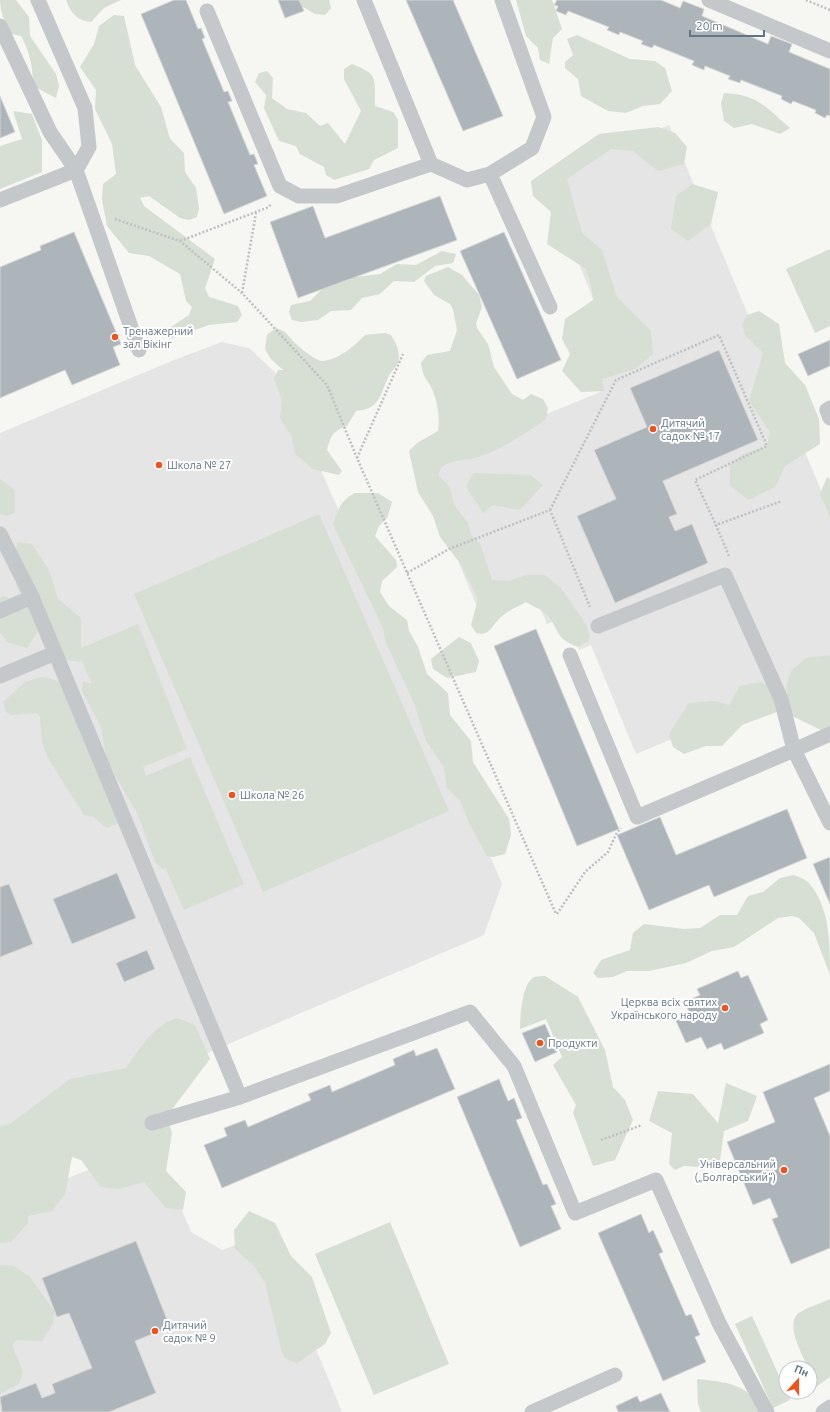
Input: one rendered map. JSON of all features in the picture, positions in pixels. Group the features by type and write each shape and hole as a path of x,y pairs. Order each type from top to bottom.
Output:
{"lane":[{"path":"0,200 76,170 89,147 85,108 38,0"},
{"path":"364,0 431,164"},
{"path":"207,11 280,186 299,196 336,196 431,164 467,180 490,174 532,148 544,117 502,0"},
{"path":"708,0 830,51"},
{"path":"0,26 50,132 76,170 139,350"},
{"path":"490,174 550,307"},
{"path":"830,408 827,410 830,418"},
{"path":"0,534 32,597 240,1097"},
{"path":"598,626 725,575 781,699 794,750 830,823"},
{"path":"0,610 32,597"},
{"path":"0,676 55,653"},
{"path":"570,656 637,817 830,734"},
{"path":"152,1123 240,1097 470,1012 514,1066 575,1213 656,1180 719,1322 767,1412"},
{"path":"532,1412 616,1375"},
{"path":"823,1412 830,1406"}],"path":[{"path":"806,0 830,10"},
{"path":"180,242 270,207 280,186"},
{"path":"89,210 180,242 242,293 327,385 356,458 556,914 585,872 608,852 620,829 637,817"},
{"path":"242,293 256,212"},
{"path":"407,573 449,549 550,510 616,380 719,335 767,446 695,480 732,562 725,575"},
{"path":"356,458 403,354"},
{"path":"716,525 782,500"},
{"path":"550,510 590,606"},
{"path":"600,1140 642,1125"}],"shaded area":[{"path":"0,0 16,0 29,17 30,36 56,74 59,86 56,98 33,86 32,66 27,48 21,36 8,33"},
{"path":"66,0 121,0 104,8 91,22 82,20 75,16"},
{"path":"291,0 329,0 331,8 325,15 315,14"},
{"path":"516,0 552,0 562,29 553,38 549,64 540,60 538,48 526,36"},
{"path":"114,15 124,16 135,65 161,107 170,139 184,153 185,172 196,188 199,208 197,217 189,220 180,218 149,196 140,198 144,206 215,259 205,288 209,297 238,306 242,315 237,322 209,325 170,339 165,331 189,315 192,307 186,301 180,274 149,256 129,253 107,226 102,200 103,184 116,174 112,144 95,109 96,90 80,67 94,44 99,26"},
{"path":"577,35 630,59 655,61 665,68 672,91 660,104 643,106 626,113 608,111 581,96 578,79 565,68 565,62 573,55 567,39"},
{"path":"352,64 367,71 374,79 375,106 393,112 398,120 398,148 374,160 369,169 334,180 326,175 324,167 300,154 296,146 279,141 264,108 266,95 255,82 259,73 267,71 273,78 272,98 287,109 306,113 320,126 328,123 345,144 361,111 344,79 344,69"},
{"path":"724,93 745,96 761,103 790,128 780,134 752,124 734,128 724,121 721,103"},
{"path":"13,111 32,114 42,140 42,172 0,189 0,146 22,139"},
{"name":"Дитячий садок № 17","path":"669,125 830,512 830,674 636,754 591,645 579,650 565,617 547,624 533,592 480,614 419,466 603,391 595,372 619,361 543,177"},
{"path":"658,127 675,133 687,147 684,164 658,171 633,151 611,149 567,179 582,233 602,250 617,297 651,331 653,354 635,369 602,379 604,391 581,392 562,371 570,354 562,339 565,319 593,300 592,289 586,269 547,244 551,212 533,196 531,181 599,134"},
{"path":"692,184 718,192 711,224 688,241 671,229 676,196"},
{"path":"830,249 830,326 815,333 786,269"},
{"path":"442,251 456,254 453,263 435,266 414,282 394,281 380,294 362,298 351,310 331,311 318,320 301,322 292,320 289,312 291,305 310,301 324,287 347,278 380,274 397,264 416,265"},
{"path":"448,267 462,275 479,295 482,307 476,323 477,328 488,344 494,367 512,394 523,400 531,394 543,399 548,408 546,419 504,446 478,457 449,463 441,469 438,475 450,487 454,505 468,523 471,535 480,543 492,580 509,581 526,575 545,575 560,587 586,624 590,636 588,641 578,647 564,640 544,612 526,602 504,615 488,632 481,634 476,633 471,625 478,599 462,566 440,537 433,516 418,492 409,451 417,443 438,431 439,421 435,396 424,376 421,363 427,355 450,351 457,330 453,309 450,304 434,295 424,281 426,276"},
{"path":"759,311 779,324 785,363 805,385 819,419 820,444 785,466 775,487 749,500 730,486 730,465 743,454 767,446 770,432 749,401 763,353 744,334 743,323 747,315"},
{"path":"276,328 285,332 302,350 320,361 329,360 341,355 365,335 385,333 391,335 396,345 399,355 398,362 389,376 377,401 369,408 356,411 347,426 339,429 333,434 327,450 342,471 339,475 313,469 295,454 292,437 280,418 282,400 274,379 278,370 283,370 271,359 265,349 267,335"},
{"name":"Школа № 26","path":"222,342 249,348 279,376 426,707 502,884 484,935 198,1057 0,1135 0,433 174,360"},
{"path":"473,473 530,475 543,485 520,510 493,505 483,513 466,487"},
{"path":"827,477 830,479 830,517 820,494"},
{"path":"0,479 15,490 15,512 8,516 0,514"},
{"path":"355,493 378,493 392,502 387,518 379,526 375,536 396,560 397,567 382,581 380,592 389,606 407,620 409,631 418,647 427,674 448,693 450,715 471,741 473,762 509,819 511,835 505,854 493,857 487,856 469,823 460,800 447,788 444,767 426,741 414,703 386,643 383,628 333,524 343,502"},
{"path":"319,514 449,811 263,892 134,594"},
{"path":"18,542 32,544 49,570 58,599 81,618 81,648 138,624 187,749 143,767 146,776 190,757 244,884 184,910 165,867 164,870 155,862 137,813 107,761 101,727 82,691 83,681 92,684 81,659 80,662 67,660 52,636 39,629 27,648 7,642 0,632 0,599 2,596 16,600 22,596 16,584 21,570 15,549"},
{"path":"459,637 471,643 479,661 476,672 447,678 433,669 431,659"},
{"path":"830,655 830,731 827,733 786,713 787,682 792,670 806,658"},
{"path":"42,677 63,683 76,694 81,701 95,729 95,735 121,822 106,828 94,817 84,815 48,758 42,742 40,717 36,713 12,715 6,712 3,702 25,682"},
{"path":"762,682 774,690 777,712 742,725 722,746 706,746 684,754 673,747 669,734 689,703 714,701 729,705 740,686"},
{"path":"794,875 808,882 821,902 825,914 829,938 830,975 814,933 799,918 792,916 778,918 734,947 712,951 686,963 649,971 627,971 613,977 598,978 593,973 601,960 630,950 633,933 644,924 684,929 700,928 720,915 737,915 748,896 763,892 780,878"},
{"path":"545,976 578,997 605,1050 613,1087 625,1100 633,1120 615,1160 593,1166 573,1113 576,1105 553,1065 562,1057 546,1019 520,1029 523,1000 527,985 535,977"},
{"path":"177,1018 195,1025 210,1059 167,1116 172,1133 166,1171 186,1192 183,1210 166,1208 144,1182 118,1189 101,1187 81,1160 72,1157 65,1194 52,1211 28,1216 28,1223 11,1242 0,1243 0,1126 10,1124 70,1079 126,1068 154,1032 168,1021"},
{"path":"726,1083 757,1096 748,1121 724,1131 719,1168 684,1166 675,1170 669,1164 672,1133 649,1121 658,1091 693,1094 718,1123"},
{"name":"Дитячий садок № 9","path":"154,1144 191,1232 222,1250 268,1233 342,1412 0,1412 0,1205"},
{"path":"249,1211 275,1223 291,1256 312,1277 331,1333 325,1344 297,1363 285,1358 282,1352 265,1283 254,1266 235,1249 234,1230"},
{"path":"390,1222 449,1364 374,1395 315,1254"},
{"path":"0,1265 14,1266 30,1277 54,1311 53,1324 42,1341 16,1340 12,1345 23,1372 19,1384 0,1394"},
{"path":"830,1299 830,1377 818,1386 818,1360 804,1360 794,1332 793,1324 795,1318 799,1313"},
{"path":"752,1316 778,1373 778,1400 790,1400 773,1408 735,1324"},
{"path":"697,1379 726,1383 743,1390 757,1402 762,1412 701,1412 698,1404"}],"building":[{"path":"174,0 186,0 198,29 201,28 205,38 202,39 224,92 228,91 232,101 228,102 250,155 254,154 258,164 254,165 267,196 224,214 141,14"},
{"path":"278,0 299,0 304,11 285,18"},
{"path":"406,0 453,0 503,116 463,131"},
{"path":"557,0 661,0 680,8 683,1 704,9 702,16 768,44 771,36 792,44 789,52 830,69 830,116 827,115 825,118 815,113 816,110 793,101 791,104 781,99 782,96 741,80 740,83 728,79 730,76 705,66 704,70 692,65 694,61 654,45 652,48 641,44 643,41 620,32 619,35 607,30 609,27 568,11 566,15 556,11 558,6 554,5"},
{"path":"0,96 15,132 0,138"},
{"path":"440,196 457,240 298,298 270,222 313,206 325,238"},
{"path":"74,232 121,344 113,347 120,365 72,385 65,370 0,398 0,267 41,250 40,246"},
{"path":"504,232 561,360 517,379 460,251"},
{"path":"830,340 830,366 808,376 798,354"},
{"path":"719,350 758,440 663,481 677,514 669,517 675,531 692,524 708,563 615,603 577,516 616,499 594,450 647,427 630,388"},
{"path":"536,629 619,829 577,846 494,646"},
{"path":"787,809 807,858 714,897 709,885 649,910 617,835 660,817 676,855"},
{"path":"830,857 830,904 813,864"},
{"path":"117,873 136,918 72,944 53,899"},
{"path":"9,884 33,944 0,957 0,887"},
{"path":"147,950 155,969 124,982 116,963"},
{"name":"Церква всіх святих Українського народу","path":"738,971 741,978 748,975 768,1020 760,1024 764,1033 724,1050 721,1043 707,1049 701,1037 686,1043 676,1021 690,1014 685,1002 700,995 697,989"},
{"name":"Продукти","path":"545,1024 557,1052 535,1062 522,1033"},
{"path":"437,1048 455,1089 222,1188 204,1145 227,1136 224,1128 245,1120 248,1127 311,1100 308,1094 330,1085 332,1092 395,1065 393,1059 414,1050 416,1056"},
{"name":"Універсальний („Болгарський“)","path":"830,1064 830,1091 814,1098 830,1136 830,1248 791,1264 772,1219 778,1217 770,1198 753,1205 727,1142 775,1122 763,1092"},
{"path":"499,1079 508,1101 514,1098 522,1118 516,1120 543,1185 547,1184 556,1204 551,1206 561,1229 520,1247 457,1097"},
{"path":"641,1214 649,1233 653,1230 663,1252 659,1254 686,1316 691,1314 700,1335 695,1337 706,1362 663,1381 598,1233"},
{"path":"136,1241 170,1327 135,1341 156,1393 109,1412 2,1412 0,1397 36,1383 42,1398 55,1393 52,1384 92,1368 69,1313 57,1317 42,1278"},
{"path":"661,1393 670,1412 618,1412 616,1406 637,1396 640,1402"}],"place":[{"name":"Тренажерний зал Вікінг","path":"115,337"},
{"name":"Дитячий садок № 17","path":"653,429"},
{"name":"Школа № 27","path":"159,465"},
{"name":"Школа № 26","path":"232,795"},
{"name":"Церква всіх святих Українського народу","path":"725,1008"},
{"name":"Продукти","path":"540,1043"},
{"name":"Універсальний („Болгарський“)","path":"784,1170"},
{"name":"Дитячий садок № 9","path":"155,1331"}]}
